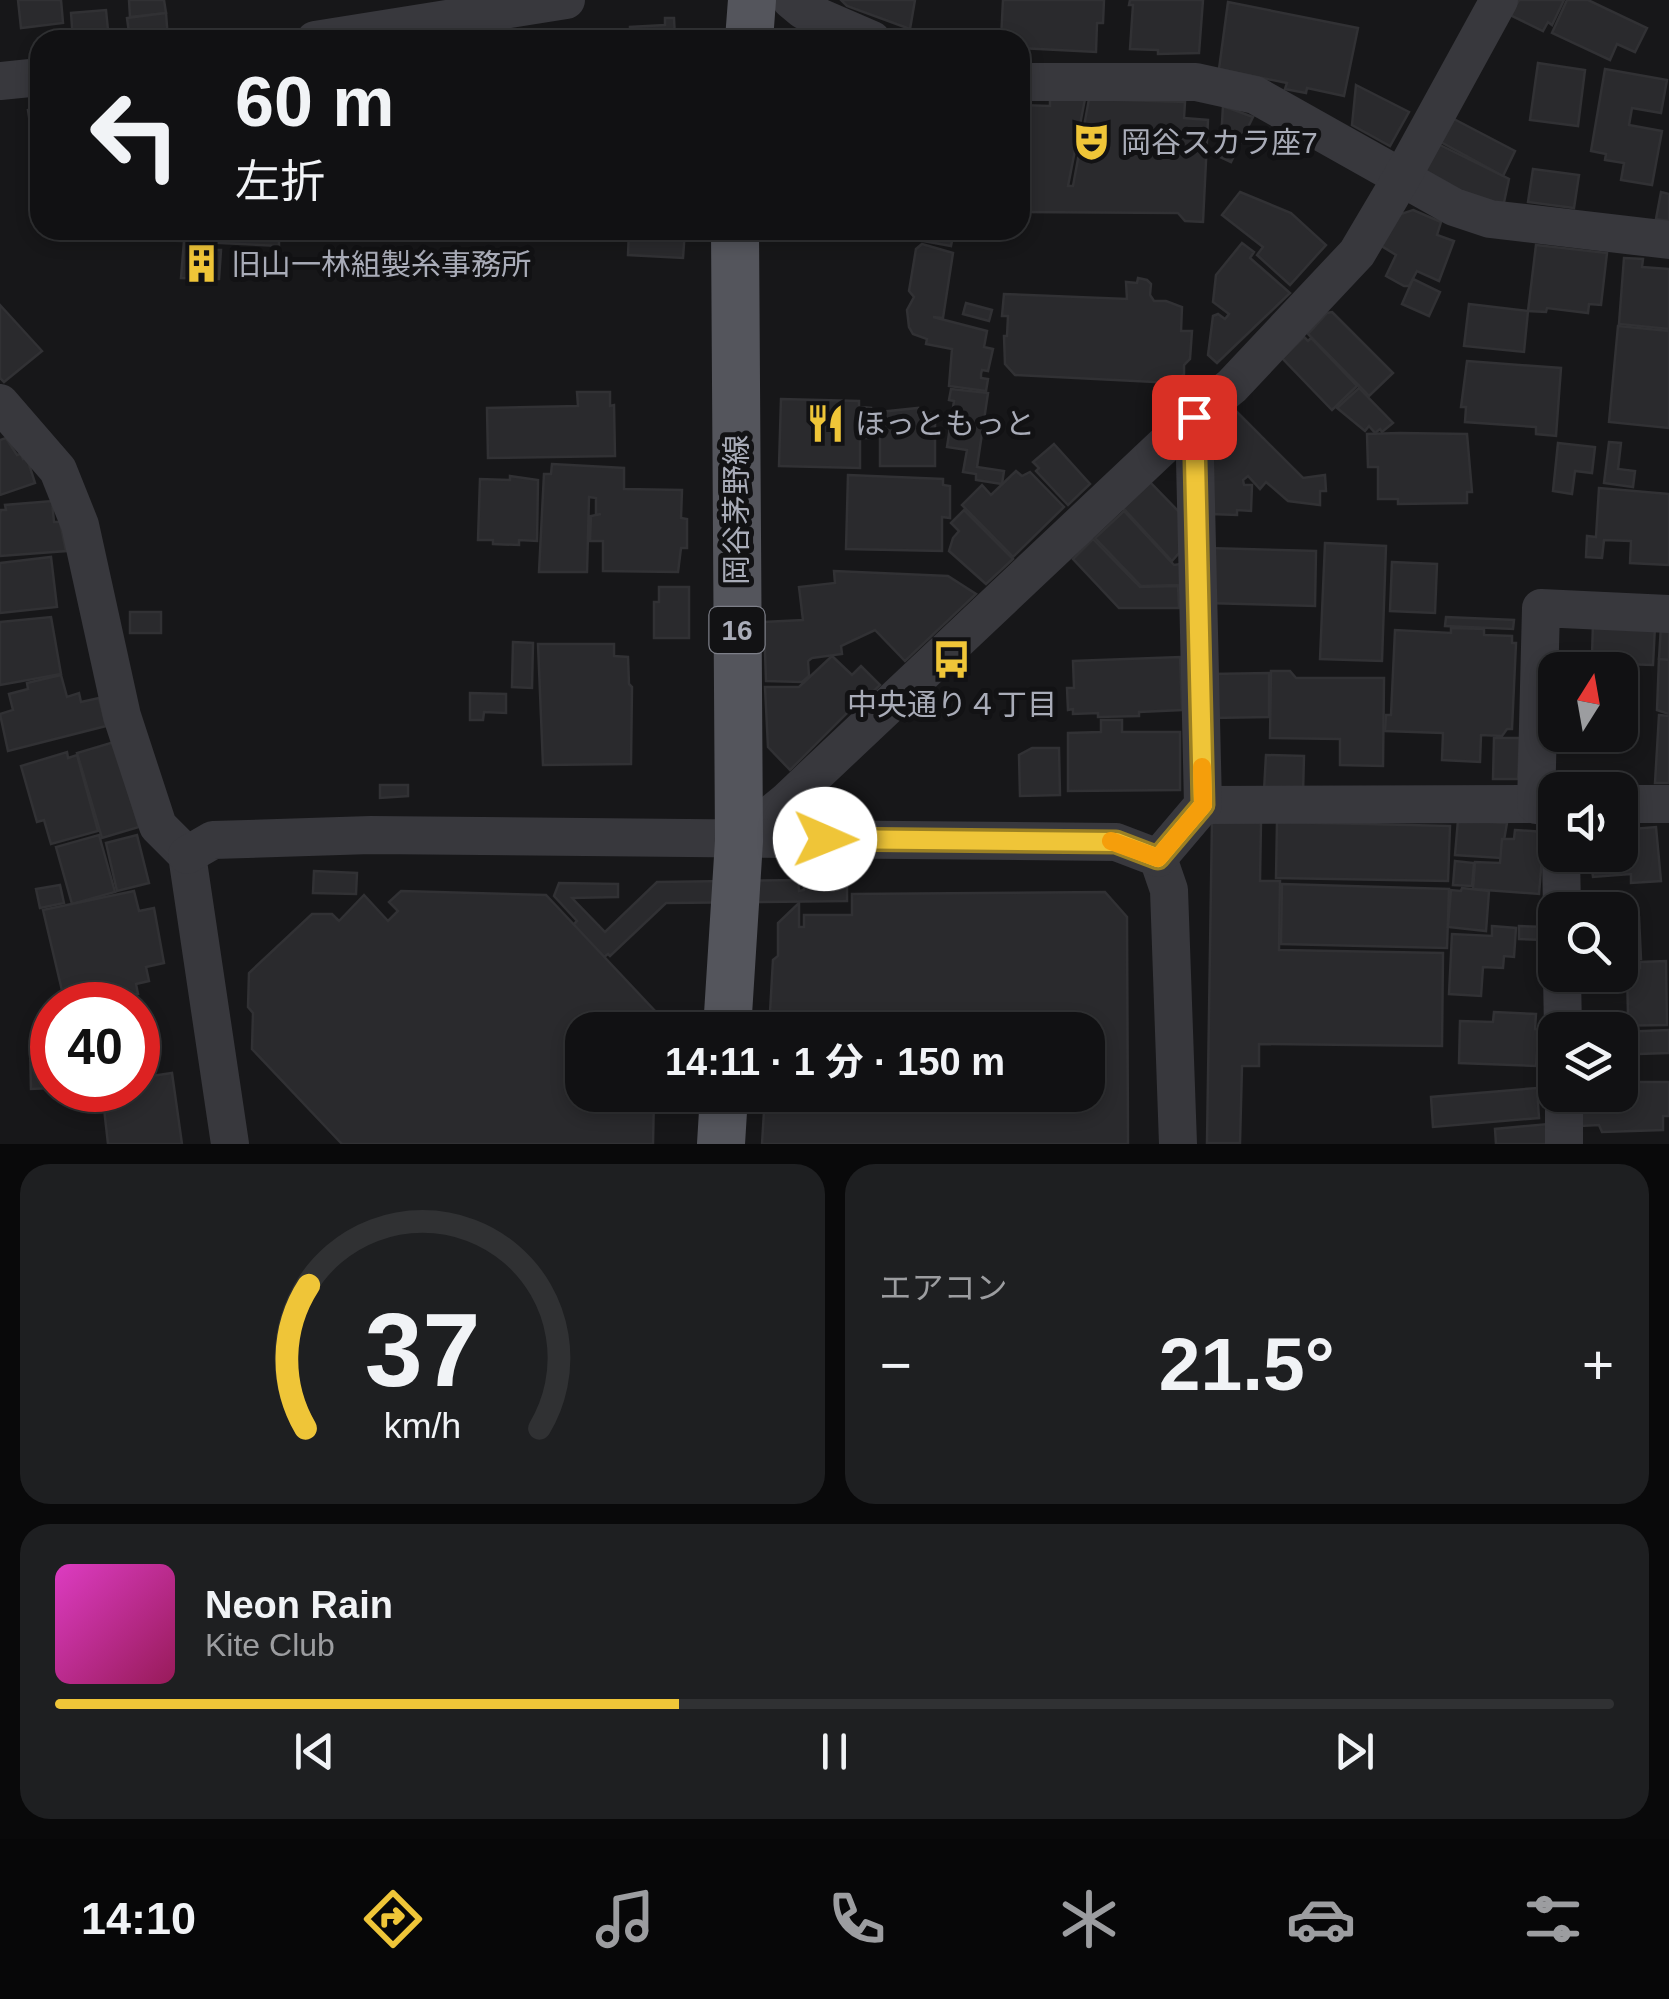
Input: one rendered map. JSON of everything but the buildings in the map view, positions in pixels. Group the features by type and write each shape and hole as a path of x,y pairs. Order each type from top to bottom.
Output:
{"main road":[{"path":"750,30 752,0"},
{"name":"岡谷茅野線","path":"729,1012 739,840 734,240"},
{"path":"720,1144 723,1112"}],"street":[{"path":"378,30 566,0"},
{"path":"791,0 849,30"},
{"path":"739,840 787,802 1194,417 1232,386 1356,254 1499,0"},
{"path":"0,81 30,78"},
{"path":"1030,82 1196,82 1255,95 1454,207 1490,219 1669,240"},
{"path":"0,403 58,470 80,526 122,716 158,826 187,856 230,1144"},
{"path":"1158,858 1203,805 1194,417"},
{"path":"1545,772 1541,608 1669,614"},
{"path":"1638,804 1669,804"},
{"path":"1203,805 1538,805"},
{"path":"187,856 213,840 351,835 1116,842 1158,858"},
{"path":"1158,858 1169,890 1178,1144"},
{"path":"1564,1112 1564,1144"}],"slow traffic":[{"path":"1111,841 1158,858 1203,805 1202,767"}],"place":[{"name":"岡谷スカラ座7","path":"1091,142"},
{"name":"旧山一林組製糸事務所","path":"201,264"},
{"name":"ほっともっと","path":"825,423"},
{"name":"中央通り４丁目","path":"952,660"}],"route":[{"path":"825,839 1116,842 1158,858 1203,805 1194,417"}]}
